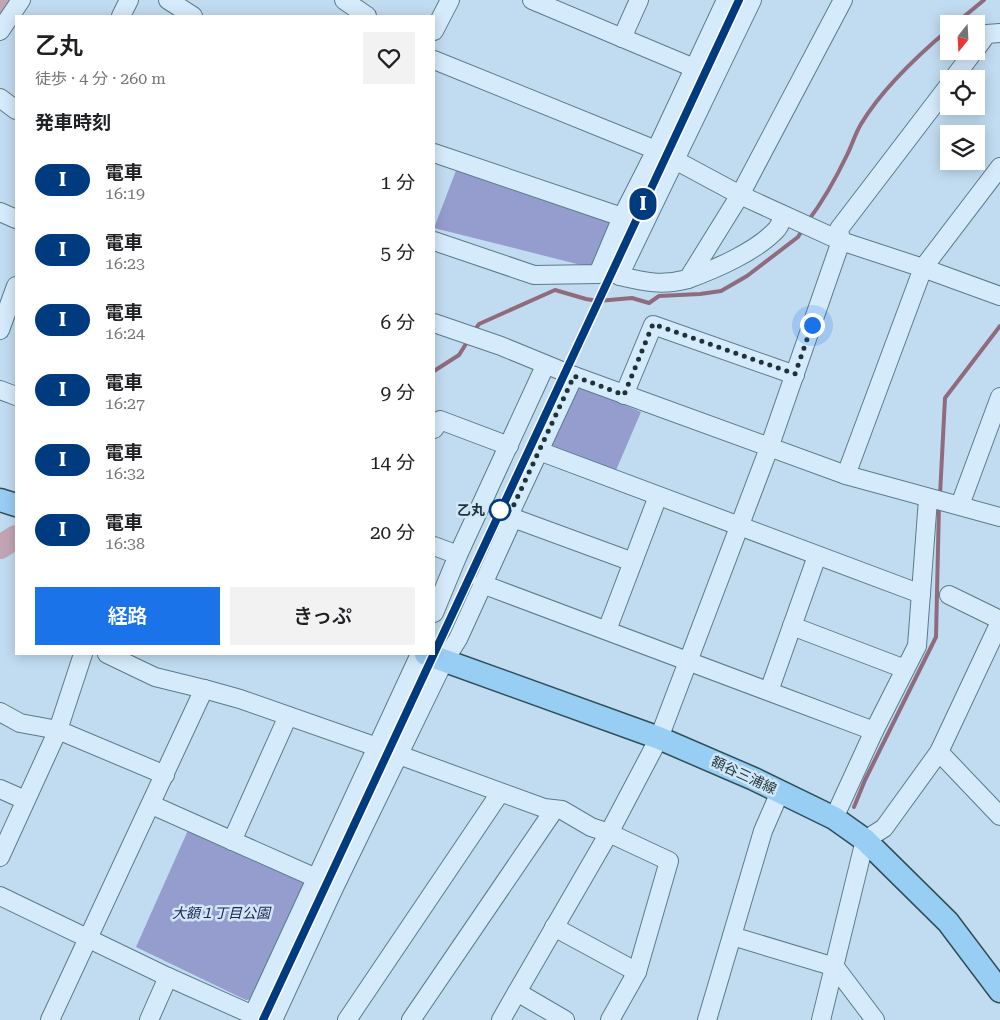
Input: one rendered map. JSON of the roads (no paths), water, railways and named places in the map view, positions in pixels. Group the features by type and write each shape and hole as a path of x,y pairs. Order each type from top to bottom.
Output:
{"main road":[{"path":"0,500 15,505"},
{"name":"額谷三浦線","path":"435,657 659,738 780,792 837,820 862,838 948,922 1000,991"}],"street":[{"path":"0,31 21,0"},
{"path":"122,15 129,0"},
{"path":"168,0 191,15"},
{"path":"435,29 450,0"},
{"path":"622,38 639,0"},
{"path":"435,241 534,275 598,274 622,217 656,150 726,0"},
{"path":"752,0 619,276 646,282 671,283 711,271 760,244 779,228 786,216"},
{"path":"688,279 740,195 843,0"},
{"path":"543,2 694,68"},
{"path":"344,4 365,15"},
{"path":"985,37 987,34 1000,33"},
{"path":"435,60 656,150"},
{"path":"960,70 967,60"},
{"path":"501,1020 609,833 659,738 769,448 841,242 838,229 940,97"},
{"path":"0,98 15,109"},
{"path":"435,153 622,217"},
{"path":"675,160 740,195 841,242 923,268 1000,296"},
{"path":"846,475 923,268 1000,167"},
{"path":"0,212 15,219"},
{"path":"0,330 5,303 15,288"},
{"path":"624,395 653,324 795,374"},
{"path":"442,326 489,342 546,366 624,395 846,475 1000,517"},
{"path":"435,610 458,555 546,366"},
{"path":"273,1020 334,888 399,755 435,657 458,639 513,518 511,511 574,376"},
{"path":"0,390 15,396"},
{"path":"837,820 874,731 917,646 921,594 942,502 1000,397"},
{"path":"435,428 440,420 508,446"},
{"path":"539,451 921,594"},
{"path":"607,630 658,496"},
{"path":"513,518 633,562"},
{"path":"435,546 458,555"},
{"path":"769,691 817,556"},
{"path":"482,584 874,731"},
{"path":"821,1020 835,967 862,838 884,828 939,752 1000,621 949,595"},
{"path":"792,626 905,669"},
{"path":"0,857 58,730 83,655"},
{"path":"108,655 155,677 240,699 377,747"},
{"path":"0,896 255,1018 316,878 420,655"},
{"path":"50,1020 166,775 204,689"},
{"path":"0,712 20,723 58,730 166,775"},
{"path":"232,841 288,716"},
{"path":"939,752 1000,816"},
{"path":"399,755 500,793 554,810 562,810 591,826 669,861 637,972 610,1020"},
{"path":"0,789 25,800"},
{"path":"707,1020 763,831 780,792"},
{"path":"347,1020 500,793"},
{"path":"152,804 316,878"},
{"path":"411,1020 554,810"},
{"path":"554,927 637,972"},
{"path":"732,936 835,967 875,1020"},
{"path":"149,1020 168,977"},
{"path":"517,992 565,1020"}],"waterway":[{"path":"0,8 5,0"},
{"path":"966,15 984,0"},
{"path":"808,221 834,181 869,111 901,74 940,37"},
{"path":"474,331 479,324 555,290 598,301 632,298 649,303 659,296 721,291 747,276 798,237 803,229"},
{"path":"940,495 945,398 1000,326"},
{"path":"435,370 459,355 469,339"},
{"path":"854,807 865,780 936,637 939,504"},
{"path":"0,547 15,538"}],"railway":[{"path":"435,651 739,0"},
{"path":"263,1020 433,655"}],"train":[{"name":"I","path":"435,652 739,0"},
{"name":"I","path":"263,1020 433,655"}],"place":[{"name":"乙丸","path":"500,510"}],"park label":[{"name":"大額１丁目公園","path":"221,913"}]}
